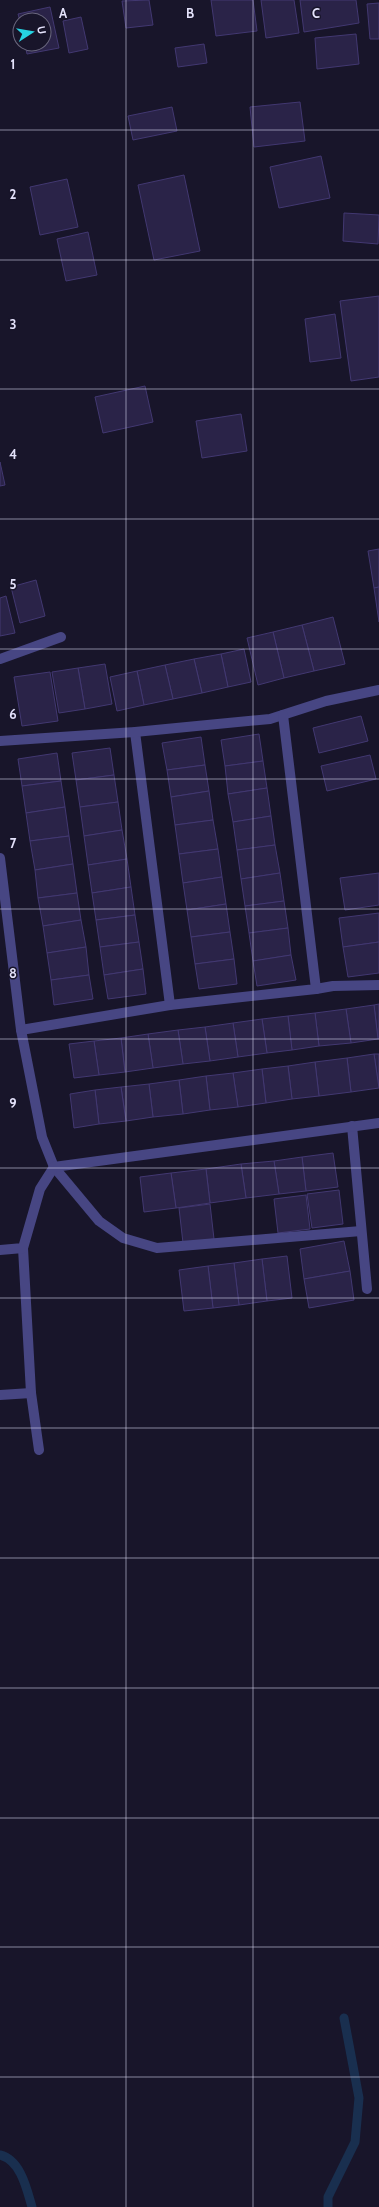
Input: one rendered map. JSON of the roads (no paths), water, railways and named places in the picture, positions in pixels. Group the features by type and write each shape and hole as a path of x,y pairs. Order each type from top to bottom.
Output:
{"street":[{"path":"0,659 61,637"},
{"path":"0,741 136,732 270,719 326,701 379,690"},
{"path":"283,715 316,989"},
{"path":"136,732 170,1005"},
{"path":"0,858 21,1030 42,1137 54,1166 99,1221 123,1238 157,1248 361,1231"},
{"path":"21,1030 170,1005 333,986 379,985"},
{"path":"54,1166 379,1123"},
{"path":"352,1126 367,1289"},
{"path":"39,1450 31,1393 24,1248 40,1189 54,1166"},
{"path":"0,1250 24,1248"},
{"path":"0,1395 31,1393"}],"waterway":[{"path":"328,2207 328,2197 355,2142 359,2098 344,2018"},
{"path":"0,2155 7,2158 18,2169 25,2184 32,2207"}]}
